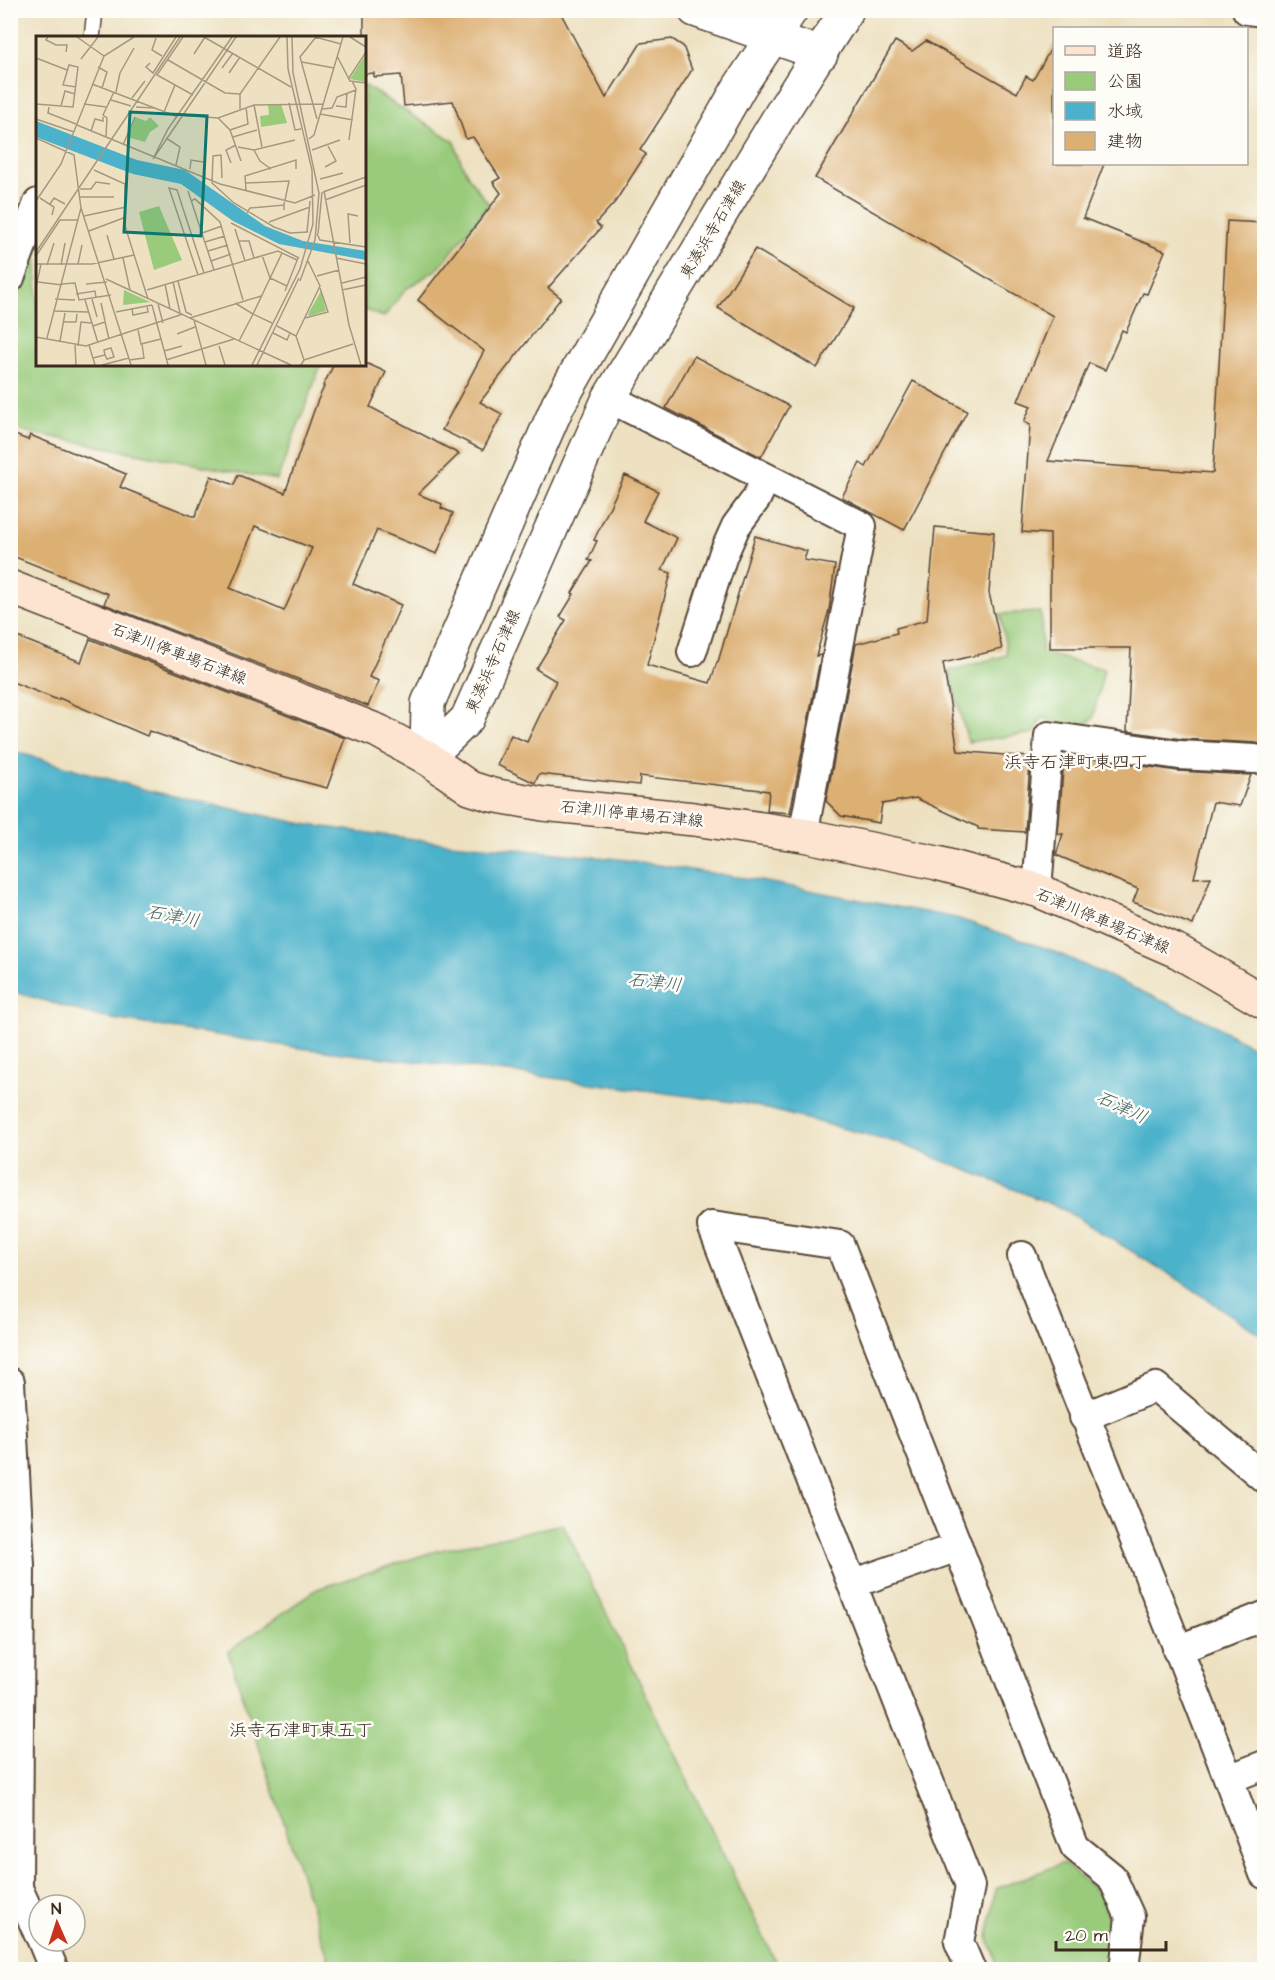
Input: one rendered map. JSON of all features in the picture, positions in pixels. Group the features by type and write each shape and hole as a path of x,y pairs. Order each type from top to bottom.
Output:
{"main road":[{"name":"石津川停車場石津線","path":"10,587 378,731 470,788 492,795 543,804 694,819 803,835 937,863 1037,890 1179,952 1264,1002"}],"street":[{"path":"695,10 821,54"},
{"path":"426,759 428,703 558,405 740,86 791,10"},
{"name":"東湊浜寺石津線","path":"426,759 467,719 609,398 781,114 847,10"},
{"path":"1247,10 1264,12"},
{"path":"10,278 36,208"},
{"path":"609,398 862,526 803,835"},
{"path":"693,652 723,555 736,526 756,499 766,478"},
{"path":"1037,890 1049,736 1179,755 1255,759"},
{"path":"971,1970 959,1942 970,1886 711,1226 840,1245 1075,1847 1112,1877 1130,1917 1124,1970"},
{"path":"1022,1256 1229,1779 1264,1874"},
{"path":"10,1382 15,1566 18,1888 27,1908"},
{"path":"1084,1417 1156,1387 1264,1478"},
{"path":"852,1584 958,1547"},
{"path":"1178,1650 1264,1616"},
{"path":"1229,1779 1264,1764"},
{"path":"47,1953 54,1970"}],"lane":[{"path":"92,36 95,10"}],"green space":[{"path":"366,86 455,142 460,160 468,175 489,204 439,268 406,289 384,317 366,310"},
{"path":"36,230 36,366 321,366 277,480 11,429 11,310"},
{"path":"1041,612 1042,653 1104,669 1093,718 1082,728 1042,718 1034,733 968,742 949,671 1007,655 1000,614"},
{"path":"563,1524 779,1969 332,1969 228,1652 317,1589 436,1551"},
{"path":"1063,1863 1099,1893 1112,1926 1105,1969 1001,1969 998,1967 988,1937 995,1889"}],"water":[{"name":"石津川","path":"10,750 150,791 309,825 429,841 619,859 750,879 956,918 1051,950 1215,1025 1264,1054 1264,1337 1179,1280 1061,1208 899,1143 748,1104 516,1073 300,1048 100,1017 11,991"}],"building":[{"path":"364,10 559,10 606,98 641,43 672,39 683,46 692,70 640,150 646,154 615,202 596,223 601,228 548,288 561,298 480,402 502,414 483,450 442,430 484,351 418,300 501,193 493,182 500,178 473,137 466,139 453,101 404,106 401,75 374,77 374,73 366,74 366,36 364,36"},
{"path":"895,41 912,51 926,41 1017,93 1026,76 1033,80 1053,45 1053,165 1104,165 1083,218 1165,251 1147,294 1143,293 1126,332 1122,330 1105,370 1089,363 1048,461 1213,473 1227,221 1264,223 1263,745 1181,739 1127,731 1131,648 1050,648 1050,534 1022,532 1030,425 1024,422 1031,406 1018,401 1053,316 815,178"},
{"path":"755,249 854,308 817,368 718,308"},
{"path":"694,356 789,406 761,457 666,408"},
{"path":"368,364 386,372 370,407 459,454 418,494 442,504 441,508 453,513 437,554 377,530 353,584 401,605 369,677 379,681 368,706 104,604 108,594 10,555 10,433 28,440 30,435 126,474 120,487 195,517 211,476 234,485 238,475 285,493 333,366 366,366","holes":["255,526 312,548 284,611 230,588"]},
{"path":"913,381 967,411 904,530 842,497 860,463 866,467"},
{"path":"625,475 658,491 643,521 677,538 662,570 671,573 647,665 710,683 755,536 807,551 804,560 835,565 829,610 816,656 821,655 790,813 767,811 769,791 640,776 639,785 539,774 535,783 497,765 511,735 527,742 556,681 536,669 566,620 560,617 592,561 588,560 597,541 594,540"},
{"path":"935,527 994,532 989,593 1002,649 943,663 958,751 1029,757 1025,832 978,829 916,798 882,804 879,823 841,816 826,801 856,644 897,633 896,628 927,620"},
{"path":"10,634 81,662 90,639 345,738 327,788 267,772 149,731 147,736 59,698 58,700 10,681"},
{"path":"1064,758 1088,758 1178,771 1251,775 1240,806 1213,802 1194,878 1211,877 1193,925 1133,902 1138,889 1056,855 1063,834 1058,834"}],"district":[{"name":"浜寺石津町東四丁","path":"1076,762"},
{"name":"浜寺石津町東五丁","path":"301,1730"}]}
